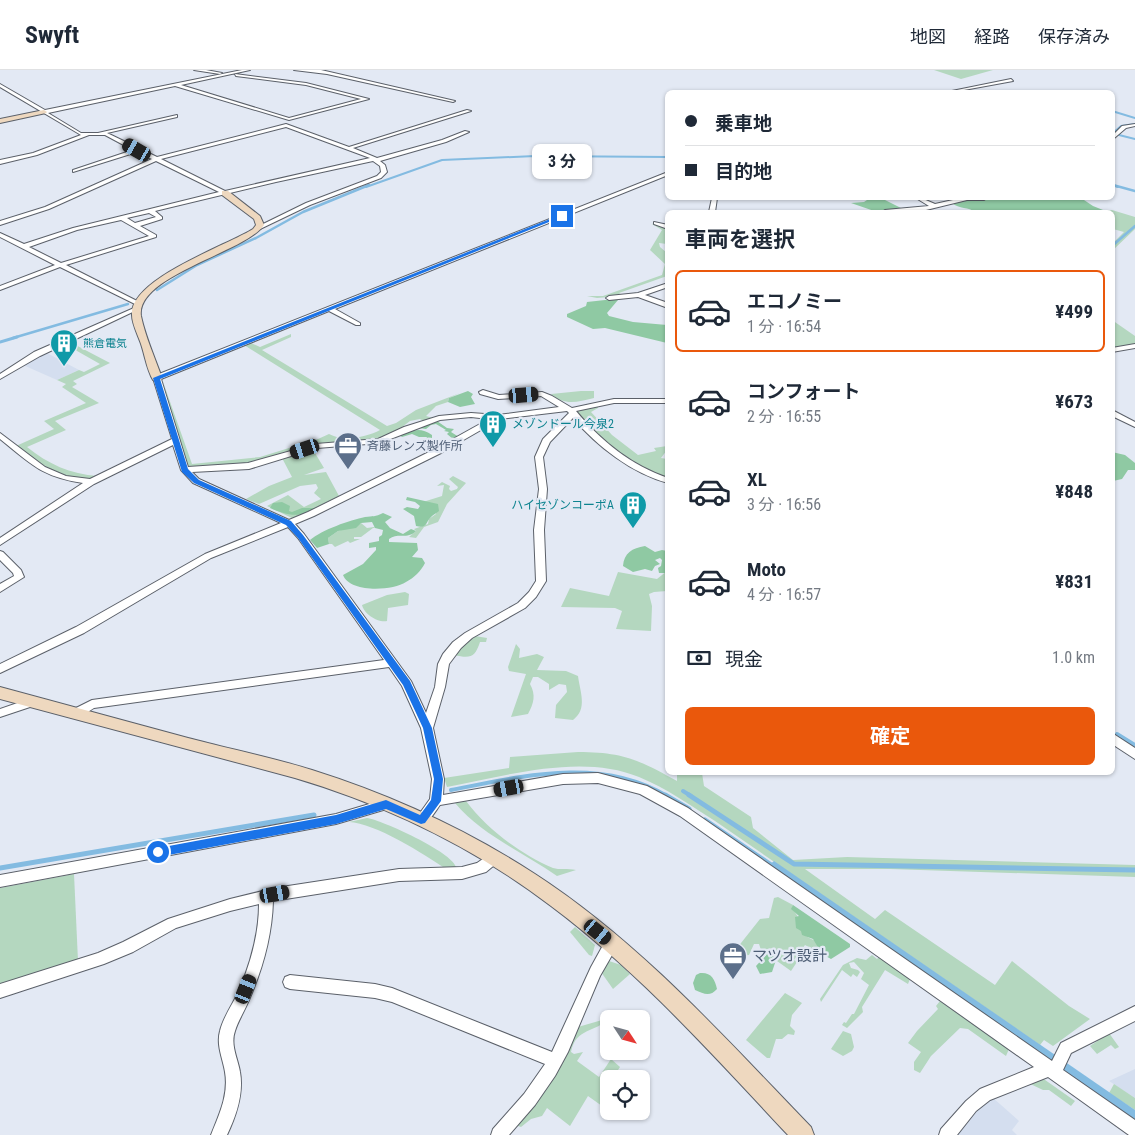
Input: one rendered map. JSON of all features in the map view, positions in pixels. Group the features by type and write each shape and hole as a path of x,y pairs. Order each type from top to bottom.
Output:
{"street":[{"path":"0,223 47,208 156,159 367,99 306,84 196,70"},
{"path":"0,121 248,70"},
{"path":"296,70 329,73"},
{"path":"320,71 453,101"},
{"path":"960,90 1011,80"},
{"path":"0,85 80,134 100,133 175,116"},
{"path":"0,377 37,354 137,306 150,289 177,270 248,236 258,228 308,204 379,177 384,170 382,165 375,160 287,122 175,85"},
{"path":"349,148 469,111"},
{"path":"1115,136 1124,127 1135,125"},
{"path":"26,246 75,229 375,160 444,141 468,132"},
{"path":"100,133 106,134 225,193 258,218 260,225 258,228"},
{"path":"0,162 35,154 90,134"},
{"path":"75,171 137,150"},
{"path":"156,378 665,174"},
{"path":"922,200 934,206"},
{"path":"901,210 934,206 959,200"},
{"path":"135,225 160,218 151,211"},
{"path":"0,288 61,265 154,236 122,218"},
{"path":"656,223 665,226"},
{"path":"0,235 26,246 137,306 156,378 184,470 196,481 288,523 301,536 407,684 427,728 438,779 436,801 421,820"},
{"path":"609,298 639,295 665,287"},
{"path":"639,295 665,305"},
{"path":"330,309 358,324"},
{"path":"1115,349 1135,346"},
{"path":"483,392 498,397 542,394 570,410 602,443 647,473 665,479"},
{"path":"184,470 256,465 316,446 380,441 439,418 471,415 498,417 570,410 614,401 665,401"},
{"path":"427,728 440,686 446,658 471,633 520,608 538,588 541,581 538,530 543,489 539,458 546,441 570,410"},
{"path":"1115,414 1135,425"},
{"path":"0,669 80,630 208,556 288,523 423,458 498,417"},
{"path":"0,435 42,469 64,478 91,482"},
{"path":"0,542 91,482 175,441"},
{"path":"0,554 18,572 19,577 0,589"},
{"path":"74,714 92,704 392,662"},
{"path":"0,693 310,776 386,804 493,858 557,899 612,943 669,995 803,1135"},
{"path":"0,713 32,702"},
{"path":"1115,739 1135,754"},
{"path":"436,801 563,779 598,778 643,790 684,812 1135,1129"},
{"path":"0,881 336,819 386,804"},
{"path":"0,991 117,952 173,923 266,896 341,883 399,876 462,873 481,868 493,858"},
{"path":"220,1135 232,1097 234,1075 225,1042 227,1031 260,954 265,934 266,896"},
{"path":"499,1135 540,1084 555,1061 593,973 612,943"},
{"path":"290,982 375,991 392,995 555,1061"},
{"path":"947,1135 971,1106 985,1094 1051,1071 1066,1048 1135,1013"}],"shaded area":[{"path":"43,351 79,370 57,380 23,365"},
{"path":"1135,1069 1135,1098 1109,1081"},
{"path":"992,1097 1019,1121 1012,1130 1017,1135 947,1135"}],"green space":[{"path":"934,70 993,70 961,79"},
{"path":"867,200 885,200 901,208 871,210 851,203"},
{"path":"972,200 1084,200 1103,210 972,210 952,203"},
{"path":"1115,211 1135,217 1135,229 1115,248 1115,241 1124,232 1115,230"},
{"path":"652,224 665,227 665,244 659,243 660,247 665,251 665,264 650,250 662,230"},
{"path":"665,264 665,277 619,293 623,296 597,298 587,296 603,296 662,275"},
{"path":"618,300 607,313 609,316 633,322 665,325 665,343 605,328 593,329 567,317 567,314 586,306 587,302"},
{"path":"1115,322 1135,336 1135,344 1115,348"},
{"path":"291,334 291,337 262,350 387,426 396,423 416,410 460,393 449,398 448,402 436,406 426,416 433,418 424,421 420,419 410,421 398,430 377,440 326,444 253,464 188,468 162,379 192,464 260,457 329,434 341,438 355,438 380,430 244,345 251,343 260,347"},
{"path":"68,341 110,363 73,381 77,384 72,387 99,403 55,421 66,430 27,447 60,467 78,473 98,476 88,479 77,479 55,472 16,446 54,429 44,421 86,403 62,387 66,384 57,380 79,370 84,372 100,364 63,343"},
{"path":"468,391 473,394 471,397 475,404 460,407 448,402 449,398"},
{"path":"594,391 594,398 577,402 566,402 551,394"},
{"path":"598,405 598,408 591,412 612,435 638,455 656,451 654,448 665,446 665,453 661,458 665,459 665,478 605,444 575,411"},
{"path":"437,421 447,428 454,429 451,432 459,437 436,450 425,442 427,437 419,437 412,434 402,437 399,435 420,430 428,432 432,435 432,440 439,445 453,439 447,434 449,432 444,431 446,430 436,424 426,429 419,428 419,426"},
{"path":"312,448 324,468 304,475 326,472 339,496 294,519 267,506 288,495 304,507 321,499 314,493 318,488 316,484 300,486 259,504 246,499 269,486 292,477 282,458"},
{"path":"1115,453 1125,455 1135,463 1135,470 1128,470 1122,479 1115,481"},
{"path":"453,476 466,483 447,504 438,522 424,527 416,538 409,537 416,531 414,529 428,524 429,519 436,514 433,505 423,502 442,496 444,485 437,486 442,482 450,486 449,489 451,491 457,489 458,487 449,479"},
{"path":"407,497 438,504 439,511 423,527 416,526 414,516 403,509 407,507 418,509 420,506 415,502 406,500"},
{"path":"282,502 290,506 289,511 292,512 302,508 316,508 304,514 293,515 270,508 273,503"},
{"path":"383,513 392,517 385,522 390,528 403,534 411,529 416,531 409,535 392,537 389,539 389,542 417,543 418,550 412,557 422,558 425,563 414,576 400,585 372,589 354,585 347,581 343,575 363,564 376,550 376,547 369,548 369,543 379,541 383,530 375,528 372,522 361,523 356,528 338,531 328,538 329,544 317,548 310,540 344,523"},
{"path":"361,523 367,528 375,528 361,537 354,537 354,539 360,539 350,543 348,541 335,547 329,544 328,538 338,531"},
{"path":"645,546 655,552 665,551 665,573 659,573 658,568 661,566 662,560 660,558 655,560 660,564 655,566 652,571 645,569 633,572 623,566 627,554 636,548"},
{"path":"618,572 657,579 665,573 665,591 649,594 652,606 651,631 616,629 622,611 615,608 561,607 570,588 609,596"},
{"path":"405,592 409,594 408,605 388,608 387,621 380,621 372,617 363,608 362,605 387,595"},
{"path":"475,636 487,638 486,642 480,642 472,656 454,655 458,649"},
{"path":"516,644 520,649 519,658 537,654 544,657 537,670 566,671 578,676 582,705 578,716 573,720 555,718 556,705 567,692 566,685 559,684 549,690 549,684 538,677 533,677 530,684 534,699 528,714 511,717 526,674 509,671 508,667"},
{"path":"594,752 630,759 677,781 677,775 702,775 704,786 751,817 753,828 793,860 847,857 1135,865 1135,877 890,869 805,869 875,919 885,910 995,985 1012,961 1069,1006 1090,1019 1053,1046 1044,1040 1040,1045 715,821 649,781 639,777 617,770 593,767 568,767 518,773 447,787 444,778 509,768 510,757"},
{"path":"466,801 494,831 528,856 553,868 576,870 557,876 504,843 478,825 455,803"},
{"path":"367,818 401,830 430,845 443,853 456,867 446,869 385,833 349,822"},
{"path":"74,874 78,961 0,987 0,888"},
{"path":"778,897 793,905 792,909 798,917 801,929 807,937 816,941 822,954 805,945 794,960 797,962 791,971 777,961 777,957 772,954 766,955 761,950 759,944 754,944 749,955 741,956 733,967 726,962 760,919 769,918 774,898"},
{"path":"793,905 850,944 850,947 831,959 822,954 813,939 802,935 801,931 796,928 795,917 799,916 791,909"},
{"path":"575,927 595,945 592,956 589,955 570,932"},
{"path":"772,954 777,957 772,972 760,974 756,966 766,955"},
{"path":"872,955 877,959 879,957 910,979 908,984 885,970 862,1007 863,1012 847,1028 842,1025 854,1014 869,985 861,979 864,973 854,962 849,963 851,968 860,972 857,977 853,974 851,977 842,970 821,1002 820,999 843,965 857,958 866,960"},
{"path":"609,961 621,965 630,974 613,989 601,972 606,962"},
{"path":"700,973 712,977 717,989 714,992 707,994 695,990 693,983 696,975"},
{"path":"785,993 802,1003 792,1015 790,1026 795,1031 794,1035 788,1034 782,1039 776,1039 770,1058 767,1058 746,1040"},
{"path":"940,1001 1009,1049 1006,1056 968,1029 960,1028 931,1056 920,1073 914,1070 914,1062 921,1052 908,1043 938,1009 936,1006"},
{"path":"600,1021 600,1025 577,1038 571,1052 574,1054 583,1052 577,1061 599,1077 600,1076 600,1105 588,1096 570,1126 547,1108 542,1116 531,1119 521,1127 515,1125 578,1027"},
{"path":"843,1031 851,1034 854,1047 852,1051 843,1056 831,1049"},
{"path":"1109,1033 1119,1047 1115,1049 1111,1045 1097,1054 1090,1046"},
{"path":"610,1060 620,1067 618,1070 604,1070"},
{"path":"1038,1075 1075,1101 1071,1106 1049,1090 1043,1090 1024,1081"},
{"path":"1114,1084 1135,1098 1135,1110 1109,1093"}],"water":[{"path":"774,861 1135,1110 1135,1123 767,867"}],"waterway":[{"path":"1115,112 1135,118"},
{"path":"1115,131 1121,126 1135,124"},
{"path":"1119,135 1135,139"},
{"path":"366,187 442,160 535,156 665,157"},
{"path":"157,290 197,265 256,238 303,212 369,185"},
{"path":"1115,186 1135,191"},
{"path":"1115,243 1135,226"},
{"path":"13,338 128,304"},
{"path":"0,342 17,337"},
{"path":"1117,734 1135,745"},
{"path":"451,790 533,775 588,773 615,776 641,784 666,795"},
{"path":"683,791 691,796"},
{"path":"666,795 689,809"},
{"path":"689,795 794,864 1135,870"},
{"path":"0,868 314,815"},
{"path":"705,820 774,867"}],"place":[{"name":"熊倉電気","path":"64,367"},
{"name":"メゾンドール今泉2","path":"493,448"},
{"name":"斉藤レンズ製作所","path":"348,470"},
{"name":"ハイセゾンコーポA","path":"633,529"},
{"name":"マツオ設計","path":"733,980"}],"route":[{"path":"158,852 336,819 368,811 386,804 421,820 436,801 438,779 427,728 407,684 301,536 288,523 196,481 184,470 156,378 562,216"}]}
